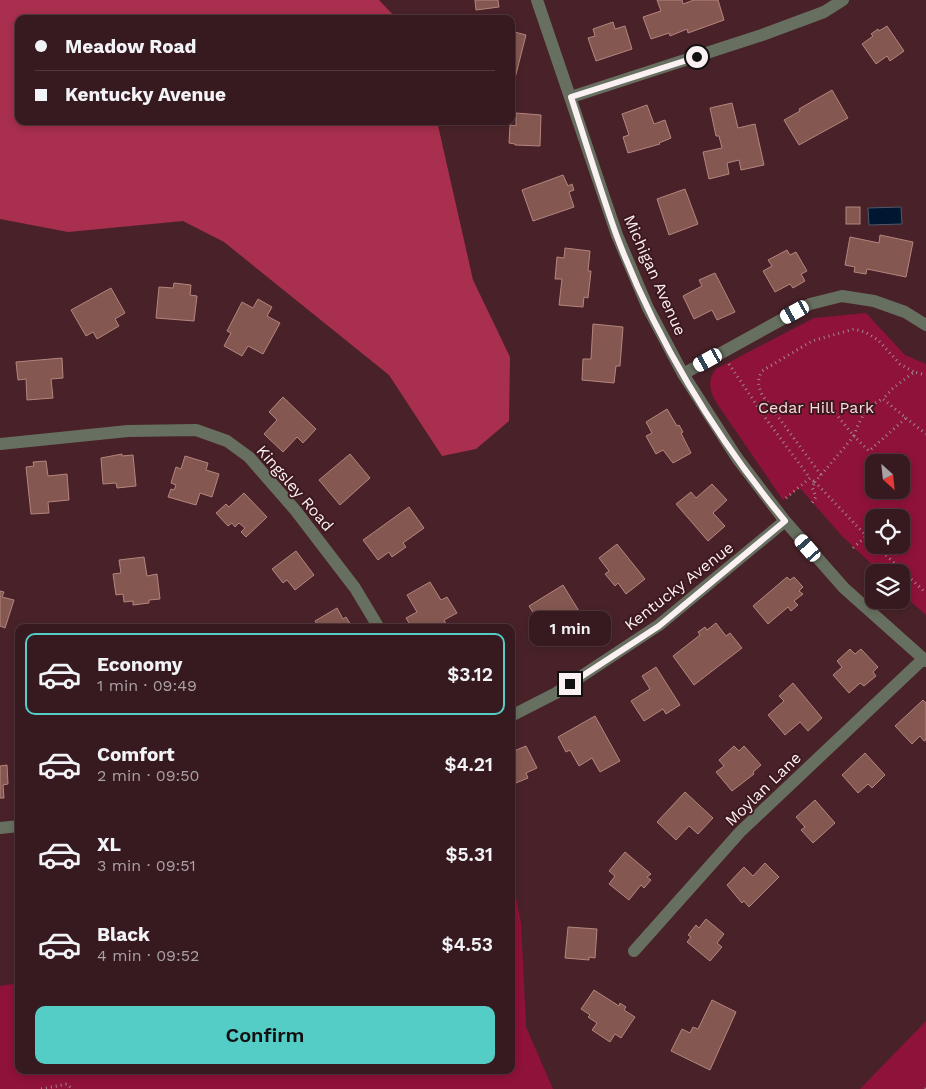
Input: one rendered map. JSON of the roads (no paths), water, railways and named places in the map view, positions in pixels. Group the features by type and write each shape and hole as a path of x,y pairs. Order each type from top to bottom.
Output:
{"street":[{"name":"Michigan Avenue","path":"537,0 617,235 648,308 683,374 728,444 773,507 844,588 925,660"},
{"path":"571,97 762,35 824,12 843,0"},
{"path":"683,374 810,304 842,296 874,301 905,312 926,326"},
{"name":"Kingsley Road","path":"0,444 128,431 196,430 227,441 250,457 296,511 349,580 376,624"},
{"name":"Kentucky Avenue","path":"515,714 556,693 659,626 785,521"},
{"name":"Moylan Lane","path":"634,951 740,832 925,660"},
{"path":"0,828 15,826"}],"water":[{"path":"901,207 902,224 869,225 868,208"}],"park label":[{"name":"Cedar Hill Park","path":"816,407"}]}
